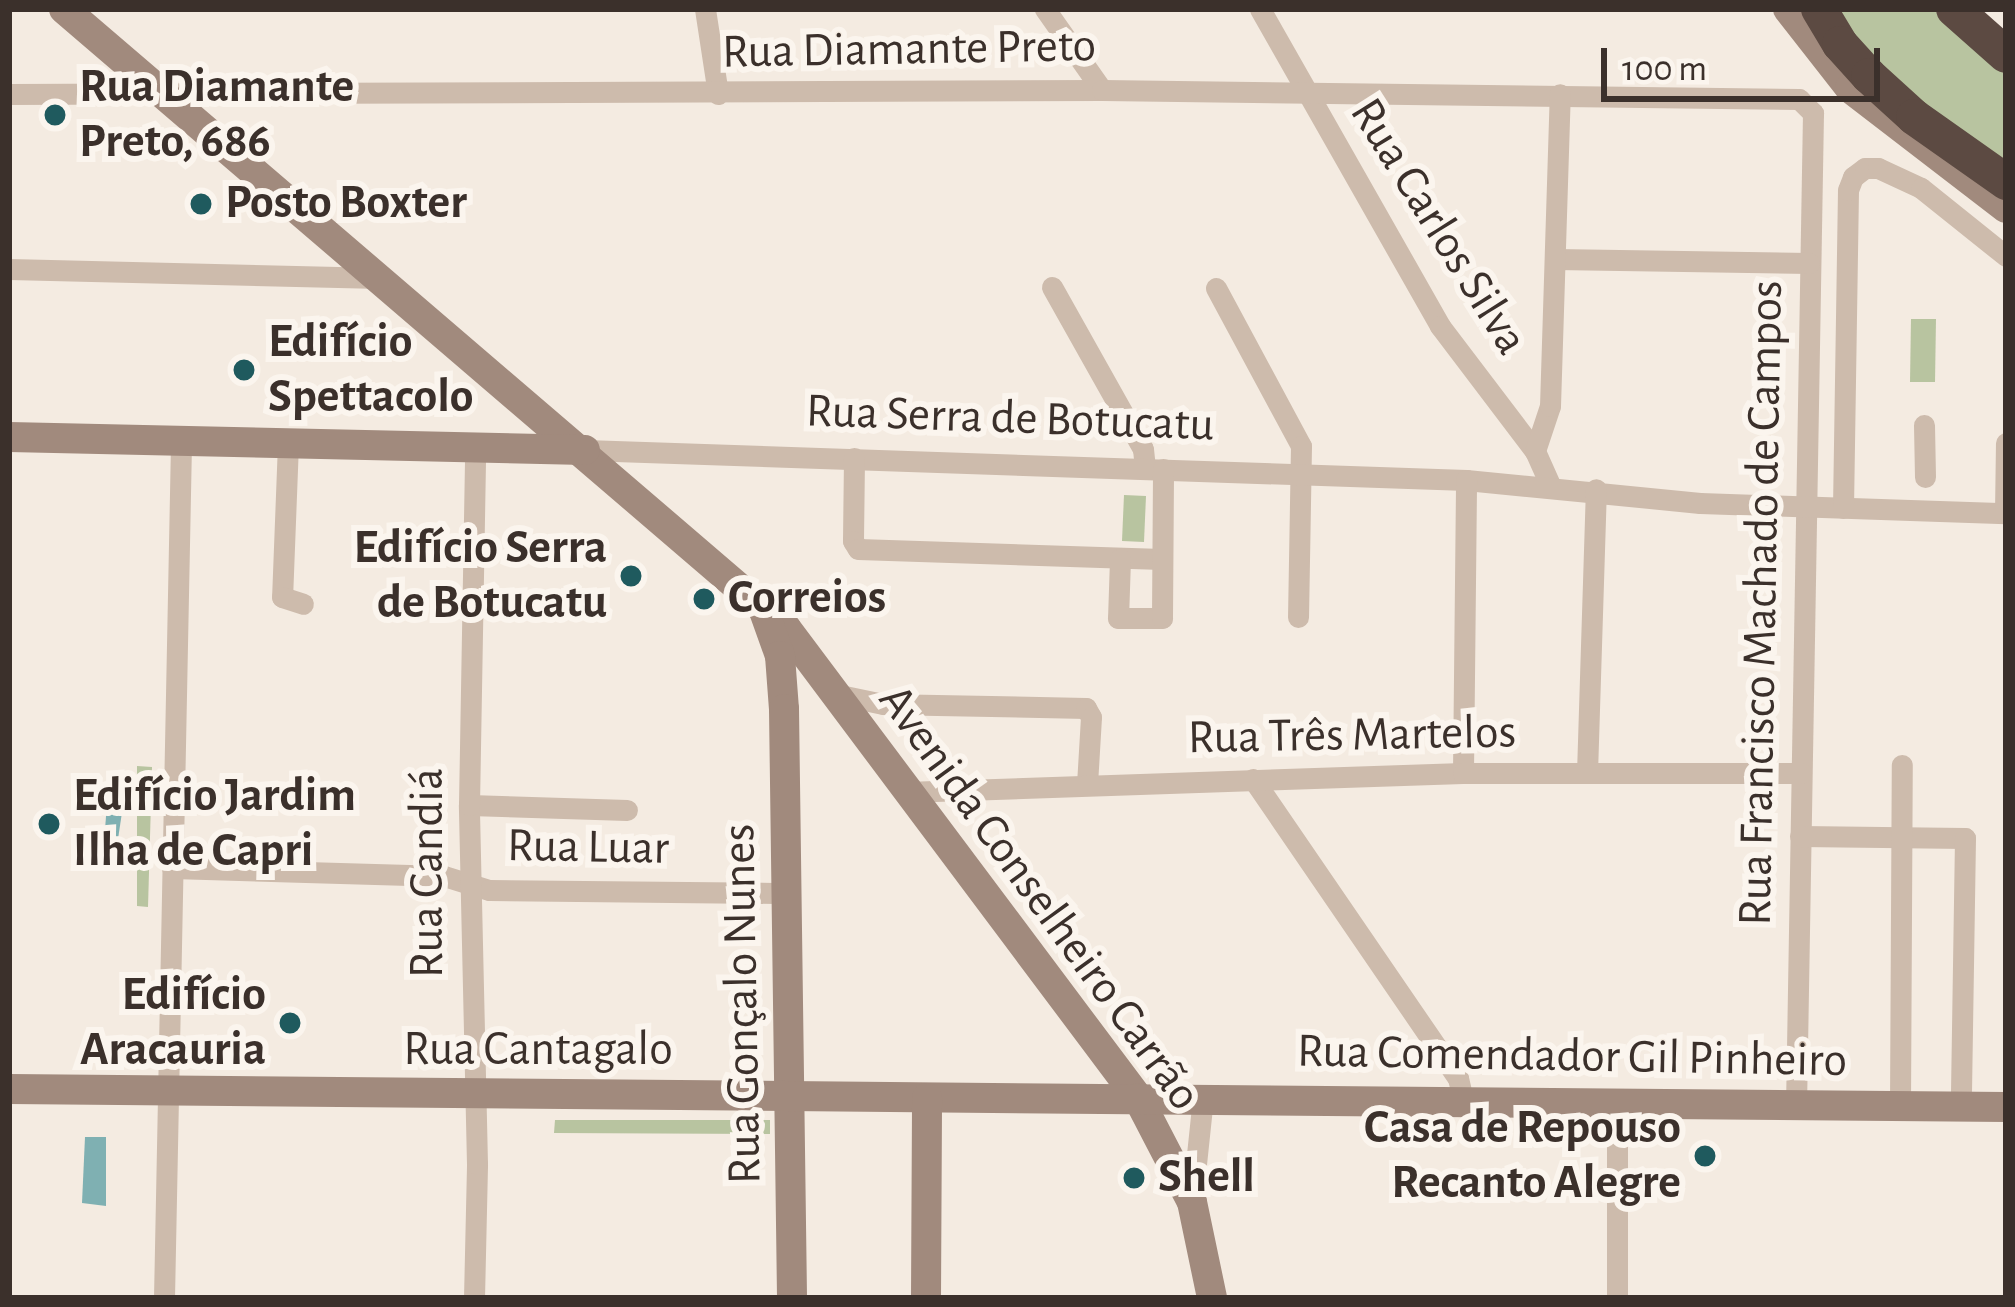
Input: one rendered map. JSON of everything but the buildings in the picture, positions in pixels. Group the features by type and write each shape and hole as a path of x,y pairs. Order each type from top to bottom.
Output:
{"highway":[{"path":"1819,9 1840,44 1869,76 1914,117 2006,182"},
{"path":"1954,9 2006,55"},
{"path":"1977,9 2006,35"}],"main road":[{"name":"Avenida Conselheiro Carrão","path":"64,9 758,597 1138,1097 1192,1202 1212,1298"},
{"path":"1788,9 1850,88 2006,208"},
{"name":"Rua Serra de Botucatu","path":"9,437 585,450"},
{"name":"Avenida Conselheiro Carrão","path":"758,597 780,656 784,710"},
{"path":"784,710 807,693 835,694"},
{"name":"Rua Gonçalo Nunes","path":"784,710 791,1298"},
{"name":"Rua Cantagalo","path":"9,1089 1138,1097"},
{"name":"Rua Comendador Gil Pinheiro","path":"1138,1097 2006,1107"},
{"path":"926,1298 927,1098"}],"street":[{"path":"705,9 718,94"},
{"path":"1045,9 1102,90"},
{"name":"Rua Carlos Silva","path":"1260,9 1440,326 1535,451 1550,485"},
{"name":"Rua Diamante Preto","path":"9,94 1102,90 1792,96 1808,104"},
{"path":"1535,451 1550,406 1561,94"},
{"name":"Rua Francisco Machado de Campos","path":"1796,1105 1813,113 1808,104"},
{"path":"1843,508 1848,214 1853,177 1878,167 1921,188 2006,256"},
{"path":"1555,259 1809,262"},
{"path":"9,269 382,278"},
{"path":"1052,287 1154,469 1162,619 1118,618 1120,559"},
{"path":"1216,288 1296,435 1303,474 1298,617"},
{"path":"1924,424 1924,492"},
{"path":"164,1298 181,441"},
{"path":"288,442 282,597 303,604"},
{"path":"2006,443 2006,513"},
{"name":"Rua Candiá","path":"474,1298 469,805 475,447"},
{"name":"Rua Serra de Botucatu","path":"585,450 1466,480 1596,489 1700,503 1806,508 1843,508 1924,492 2006,513"},
{"path":"854,458 853,541 858,549 1162,560"},
{"path":"1463,773 1466,480"},
{"path":"1587,773 1596,489"},
{"path":"835,694 883,704 1086,708 1091,717 1087,785"},
{"path":"1900,1106 1902,765"},
{"name":"Rua Três Martelos","path":"905,792 1463,773 1801,773"},
{"path":"1253,779 1458,1078 1463,1100"},
{"path":"469,805 627,810"},
{"path":"1800,836 1964,838 1960,1107"},
{"name":"Rua Luar","path":"172,868 444,876 489,890 788,893"},
{"name":"Avenida Conselheiro Carrão","path":"1192,1202 1202,1097"},
{"path":"1617,1102 1617,1298"}],"green space":[{"path":"1827,9 1933,9 2006,73 2006,169 1918,104"},
{"path":"1911,319 1936,319 1935,382 1910,382"},
{"path":"1124,495 1146,496 1144,542 1122,541"},
{"path":"137,766 152,767 148,907 137,906"},
{"path":"555,1120 770,1120 770,1134 554,1133"}],"water":[{"path":"119,776 127,779 118,839 105,830 108,789"},
{"path":"85,1137 106,1137 106,1206 82,1203"}],"place":[{"name":"Rua Diamante Preto, 686","path":"55,115"},
{"name":"Posto Boxter","path":"201,204"},
{"name":"Edifício Spettacolo","path":"244,370"},
{"name":"Edifício Serra de Botucatu","path":"631,576"},
{"name":"Correios","path":"704,599"},
{"name":"Edifício Jardim Ilha de Capri","path":"49,824"},
{"name":"Edifício Aracauria","path":"290,1023"},
{"name":"Casa de Repouso Recanto Alegre","path":"1705,1156"},
{"name":"Shell","path":"1134,1178"}]}
